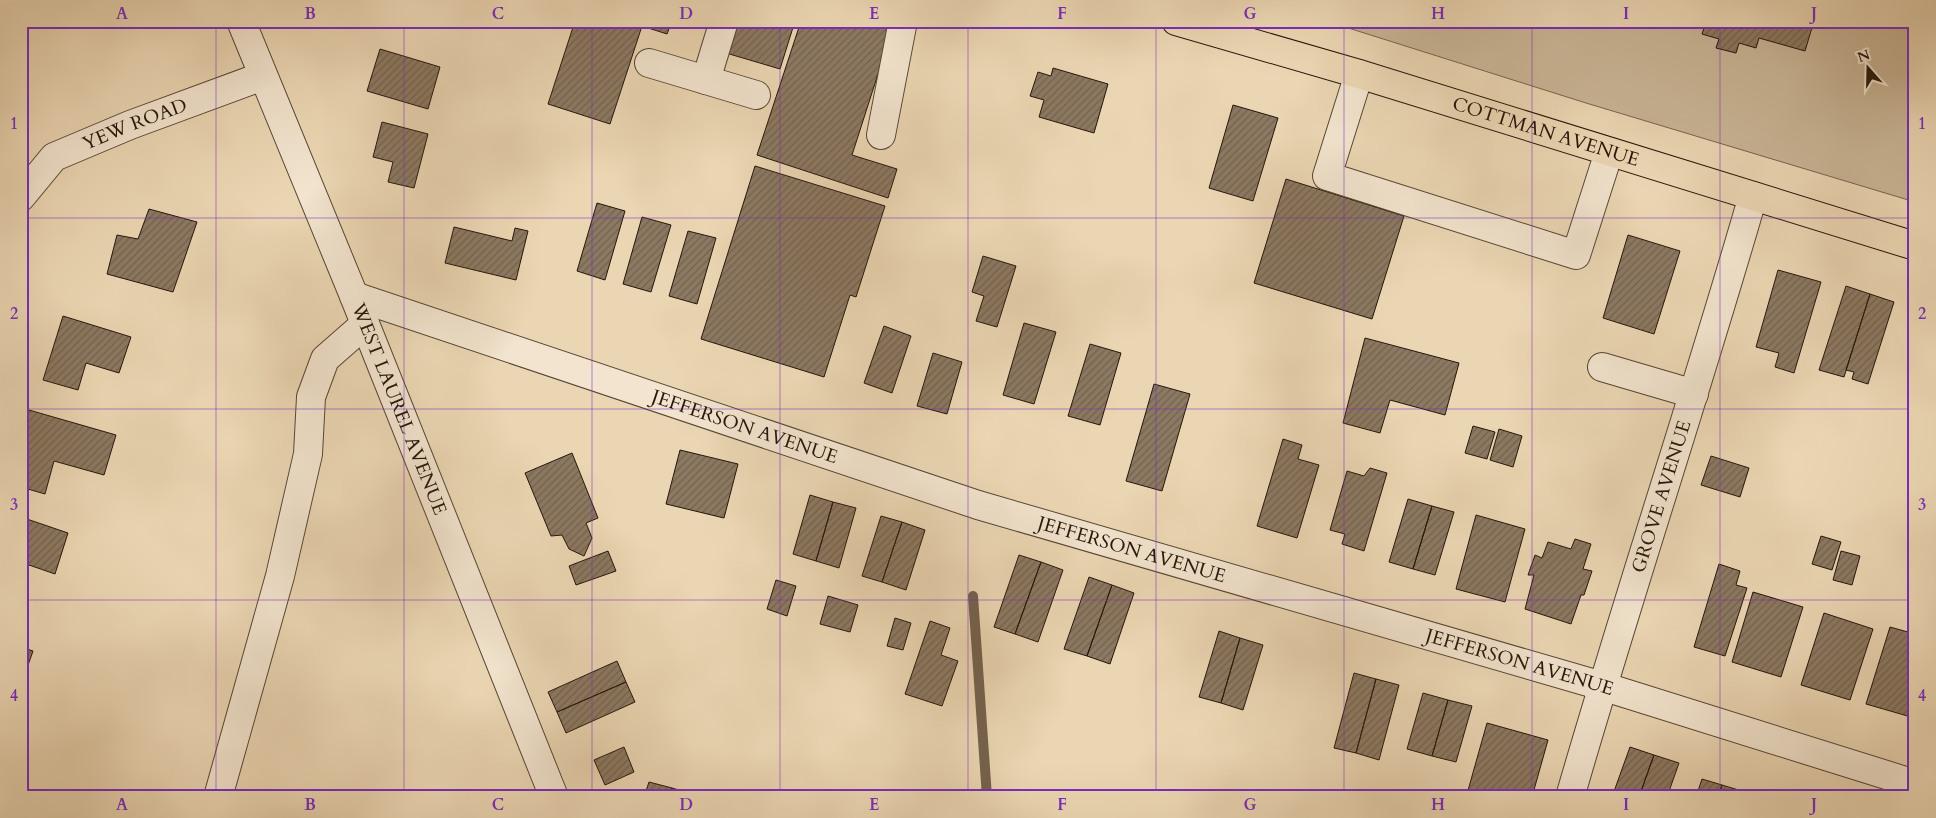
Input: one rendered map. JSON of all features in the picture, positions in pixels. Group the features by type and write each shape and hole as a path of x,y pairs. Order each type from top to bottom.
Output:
{"main road":[{"name":"COTTMAN AVENUE","path":"1181,22 1359,74 1915,246"}],"street":[{"name":"WEST LAUREL AVENUE","path":"241,21 354,296 554,797"},
{"path":"706,80 724,21"},
{"path":"881,135 903,21"},
{"path":"649,63 756,95"},
{"path":"1359,74 1327,176 1576,255 1609,152"},
{"name":"YEW ROAD","path":"21,197 54,157 130,125 263,76"},
{"name":"GROVE AVENUE","path":"1570,797 1602,686 1694,394 1753,196"},
{"name":"JEFFERSON AVENUE","path":"354,296 978,505 1602,686 1915,784"},
{"path":"218,797 284,557 308,454 311,397 325,360 364,324"},
{"path":"1602,367 1694,394"}],"shaded area":[{"path":"1334,21 1915,21 1915,202 1586,103 1342,26"}],"building":[{"path":"575,21 672,21 667,34 642,26 610,124 548,104"},
{"path":"736,21 795,21 780,69 726,53"},
{"path":"801,21 895,21 852,155 897,169 888,198 757,155"},
{"path":"1704,21 1814,21 1805,51 1759,38 1756,48 1739,43 1736,53 1716,48 1719,39 1702,34 1706,22"},
{"path":"380,49 440,67 428,109 367,91"},
{"path":"1053,68 1108,84 1094,133 1039,117 1044,100 1030,96 1038,72 1051,76"},
{"path":"1233,105 1278,118 1253,201 1209,188"},
{"path":"382,122 428,134 414,188 388,182 393,162 373,157"},
{"path":"755,166 885,206 856,297 850,295 824,377 701,339"},
{"path":"1286,179 1404,216 1372,319 1254,283"},
{"path":"597,203 625,211 605,280 577,271"},
{"path":"149,209 197,222 173,292 107,274 117,235 138,239"},
{"path":"642,217 671,225 651,292 623,284"},
{"path":"454,227 512,241 515,228 528,231 516,280 445,263"},
{"path":"688,231 716,238 697,304 669,296"},
{"path":"1628,235 1680,251 1654,334 1603,318"},
{"path":"983,256 1016,266 997,327 976,321 984,296 972,292"},
{"path":"1778,270 1821,282 1794,373 1775,367 1779,353 1756,347"},
{"path":"1846,286 1870,294 1844,377 1819,370"},
{"path":"1870,294 1894,302 1868,384 1852,379 1854,372 1846,370"},
{"path":"63,316 131,337 119,373 86,363 78,390 43,380"},
{"path":"1024,323 1056,332 1034,404 1003,395"},
{"path":"884,326 911,336 892,393 864,383"},
{"path":"1365,338 1459,363 1445,415 1390,400 1380,433 1343,423"},
{"path":"1090,344 1121,353 1100,425 1068,416"},
{"path":"933,353 962,362 947,414 917,406"},
{"path":"1154,384 1190,394 1162,491 1126,481"},
{"path":"29,410 116,435 104,475 54,461 45,494 21,487 21,435"},
{"path":"1473,426 1495,432 1487,459 1465,453"},
{"path":"1499,429 1522,436 1513,467 1490,460"},
{"path":"1283,439 1302,445 1298,459 1319,465 1297,538 1257,526"},
{"path":"680,450 738,464 724,518 666,504"},
{"path":"572,453 598,518 586,523 592,538 584,556 569,549 562,535 551,536 525,473"},
{"path":"1711,456 1749,468 1740,497 1701,485"},
{"path":"1370,468 1387,473 1364,551 1342,544 1345,534 1330,530 1347,471 1364,476"},
{"path":"810,495 833,502 816,561 793,554"},
{"path":"1408,499 1432,506 1413,569 1389,562"},
{"path":"833,502 856,508 839,568 816,561"},
{"path":"1432,506 1454,512 1435,575 1413,569"},
{"path":"1476,515 1525,529 1505,602 1456,589"},
{"path":"881,516 902,522 882,582 862,576"},
{"path":"21,517 68,533 55,574 29,565 21,588"},
{"path":"902,522 925,530 906,590 882,582"},
{"path":"1821,536 1841,542 1832,570 1812,564"},
{"path":"1575,539 1591,544 1583,569 1592,571 1571,624 1525,609 1534,575 1528,575 1535,555 1542,558 1548,542 1571,549"},
{"path":"608,551 616,571 576,585 569,566"},
{"path":"1841,551 1860,556 1852,585 1833,580"},
{"path":"1019,555 1041,562 1015,634 994,627"},
{"path":"1041,562 1063,570 1038,642 1015,634"},
{"path":"1719,564 1740,571 1736,585 1747,588 1725,656 1694,647"},
{"path":"1089,577 1112,585 1087,656 1064,649"},
{"path":"776,580 796,586 787,616 767,609"},
{"path":"1112,585 1134,593 1110,664 1087,656"},
{"path":"1753,592 1803,607 1781,677 1732,662"},
{"path":"828,596 858,605 850,632 820,624"},
{"path":"1824,613 1873,629 1850,700 1801,685"},
{"path":"895,618 911,623 903,650 887,646"},
{"path":"930,621 950,628 941,655 958,661 942,706 905,694"},
{"path":"1890,627 1915,634 1915,705 1911,717 1866,704"},
{"path":"1219,631 1240,638 1221,703 1199,697"},
{"path":"1240,638 1263,645 1243,710 1221,703"},
{"path":"21,647 33,651 21,685"},
{"path":"617,661 626,682 557,712 548,692"},
{"path":"1354,673 1376,679 1356,753 1334,748"},
{"path":"1376,679 1399,685 1379,760 1356,753"},
{"path":"626,682 635,702 566,733 557,712"},
{"path":"1423,693 1448,700 1432,756 1407,749"},
{"path":"1448,700 1472,706 1456,762 1432,756"},
{"path":"1487,723 1548,740 1532,797 1477,797 1467,794"},
{"path":"624,747 634,772 605,785 594,760"},
{"path":"1630,747 1654,755 1639,797 1612,797"},
{"path":"1654,755 1679,763 1667,797 1639,797"},
{"path":"1702,779 1722,785 1718,797 1696,797"},
{"path":"649,782 672,788 669,797 644,797"},
{"path":"1722,785 1742,791 1740,797 1718,797"},
{"path":"672,788 693,794 692,797 669,797"},
{"path":"1769,791 1787,797 1767,797"}],"waterway":[{"path":"973,596 987,797"}]}
